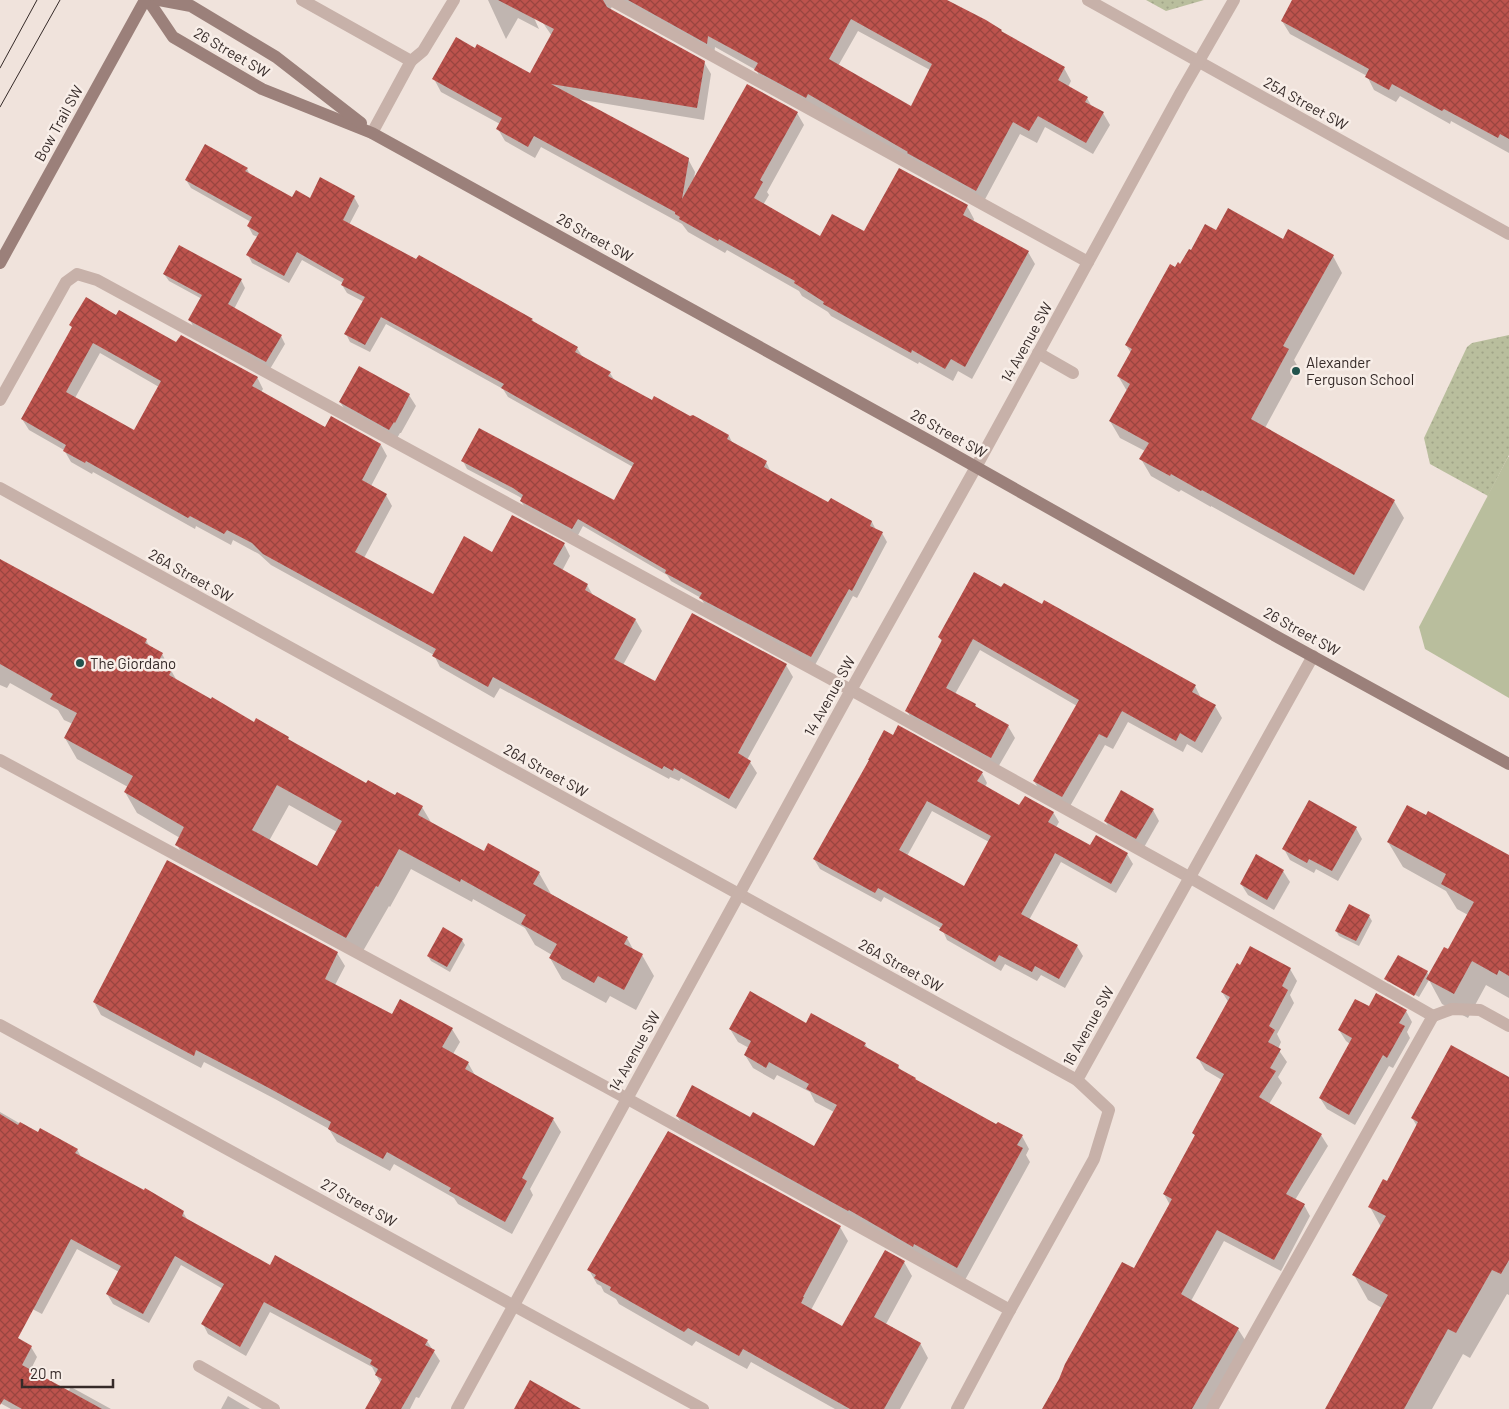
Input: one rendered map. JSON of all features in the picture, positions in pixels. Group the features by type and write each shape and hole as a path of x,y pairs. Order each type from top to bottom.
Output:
{"street":[{"name":"26 Street SW","path":"146,0 173,37 262,89 372,132 1509,764"},
{"name":"Bow Trail SW","path":"0,263 146,0"},
{"name":"26 Street SW","path":"159,0 191,6 276,57 372,132"},
{"path":"302,0 412,61"},
{"path":"372,132 412,61 422,50 454,0"},
{"path":"611,0 1088,262"},
{"name":"25A Street SW","path":"1088,0 1509,234"},
{"name":"14 Avenue SW","path":"456,1409 851,690 1234,0"},
{"path":"0,400 66,282 77,274 97,280 851,690 1189,877 1434,1016"},
{"path":"1038,353 1073,373"},
{"name":"26A Street SW","path":"0,488 1077,1080"},
{"name":"16 Avenue SW","path":"957,1409 1094,1159 1109,1110 1077,1080 1313,656"},
{"path":"0,760 627,1098 1010,1310"},
{"path":"1212,1409 1434,1016 1452,1010 1480,1010 1509,1026"},
{"name":"27 Street SW","path":"0,1025 703,1409"},
{"path":"199,1366 274,1409"}],"green space":[{"path":"1146,0 1204,0 1166,11"},
{"path":"1509,335 1509,455 1488,496 1430,464 1424,438 1467,347 1472,343"},
{"path":"1508,457 1509,698 1425,649 1419,627"}],"building":[{"path":"498,0 603,0 607,7 705,61 697,108 551,84 689,158 682,199 747,84 798,112 760,180 763,182 754,198 820,236 832,214 864,231 899,168 968,205 963,215 1029,251 965,367 951,359 945,369 912,350 911,353 823,304 824,302 794,283 795,281 719,239 718,241 679,219 680,217 675,212 534,136 528,147 496,129 502,118 432,79 456,37 475,48 477,44 530,73 554,29"},
{"path":"628,0 947,0 986,20 1001,31 1065,67 1058,80 1088,97 1085,102 1104,112 1086,143 1038,116 1029,131 1013,122 976,191 907,153 808,94 806,98 754,70 758,63 708,36 707,44","holes":["851,19 932,64 911,106 829,59"]},
{"path":"1292,0 1509,0 1509,139 1500,134 1498,138 1392,84 1389,90 1365,77 1369,69 1281,21"},
{"path":"205,144 248,168 245,171 292,197 296,190 310,198 320,177 355,196 343,220 416,259 419,255 533,319 531,320 578,347 575,352 611,372 608,376 652,400 654,396 690,416 693,415 729,435 727,439 767,461 764,467 828,502 831,498 872,521 870,526 883,532 852,591 849,589 811,657 699,598 702,593 665,573 666,570 578,519 572,529 520,501 523,495 513,488 461,461 479,428 614,500 634,463 501,388 504,384 381,317 365,345 344,334 365,297 341,285 344,279 297,252 284,276 246,255 259,233 247,226 252,217 185,180"},
{"path":"1228,208 1283,239 1288,229 1334,255 1283,346 1289,349 1251,419 1395,500 1354,575 1202,490 1171,474 1170,476 1139,459 1149,443 1109,421 1130,384 1117,376 1132,349 1125,345 1170,264 1175,267 1178,262 1180,264 1189,249 1191,250 1205,224 1216,230"},
{"path":"179,245 242,279 228,304 282,335 266,362 188,320 202,295 163,274"},
{"path":"86,297 116,315 119,310 176,342 181,335 258,377 252,386 325,427 331,416 381,444 362,480 387,494 355,552 433,594 464,536 492,552 512,515 565,543 553,564 588,584 585,590 636,619 614,659 655,681 692,613 787,664 738,753 751,761 729,799 674,768 673,771 664,766 662,769 493,677 488,687 432,656 436,649 263,554 252,543 227,530 224,534 190,516 188,518 86,461 85,463 63,451 66,445 21,419 72,327 69,325","holes":["93,343 161,381 134,430 66,392"]},
{"path":"359,366 410,394 395,423 389,430 339,402"},
{"path":"0,559 147,639 145,643 163,653 158,662 172,670 169,675 211,699 212,697 254,722 256,718 289,737 288,739 366,783 368,780 395,795 397,792 423,806 418,815 484,851 488,843 540,872 533,884 628,937 624,944 643,954 624,990 598,976 594,983 549,958 557,944 521,924 526,915 461,879 460,882 399,849 346,938 175,845 184,827 124,792 133,776 64,738 77,713 50,699 53,694 0,664","holes":["277,785 342,821 317,866 252,830"]},
{"path":"974,572 1001,587 1004,583 1042,604 1044,600 1196,685 1192,692 1216,705 1195,742 1180,733 1176,741 1122,711 1107,738 1099,734 1062,797 1033,781 1079,700 973,639 946,688 1009,725 991,758 905,711 942,640 938,637"},
{"path":"898,725 983,772 977,781 1019,805 1025,796 1054,812 1048,822 1090,845 1096,835 1128,853 1111,884 1055,853 1021,914 1078,945 1059,979 1035,966 1032,972 999,955 995,962 939,930 943,924 878,888 875,893 813,859 884,730 893,735","holes":["927,801 991,836 964,886 899,850"]},
{"path":"1121,790 1154,809 1136,839 1104,821"},
{"path":"1309,800 1357,827 1332,871 1309,859 1307,863 1282,849"},
{"path":"1407,805 1426,815 1428,811 1509,855 1509,976 1499,970 1497,975 1472,961 1454,994 1426,979 1444,947 1448,949 1474,902 1441,884 1446,874 1387,842"},
{"path":"1256,854 1284,870 1267,900 1240,884"},
{"path":"167,860 338,952 325,979 392,1014 400,999 453,1028 442,1047 469,1062 465,1069 554,1118 522,1178 527,1181 505,1222 449,1191 451,1188 387,1152 383,1159 328,1129 331,1122 267,1087 196,1050 194,1056 93,1002"},
{"path":"1349,904 1370,915 1356,941 1335,931"},
{"path":"443,927 463,939 447,967 427,956"},
{"path":"1250,946 1291,968 1282,986 1288,990 1269,1026 1275,1030 1268,1042 1281,1049 1270,1068 1276,1071 1259,1097 1322,1134 1286,1194 1305,1204 1274,1260 1217,1230 1181,1294 1239,1328 1192,1409 1042,1409 1122,1262 1134,1268 1172,1199 1163,1194 1195,1135 1192,1133 1224,1074 1196,1058 1230,997 1221,992 1237,963 1240,965"},
{"path":"1398,955 1428,971 1414,996 1384,979"},
{"path":"750,991 806,1023 811,1013 866,1043 864,1046 899,1065 898,1068 915,1079 996,1124 998,1122 1023,1135 1017,1145 1023,1148 957,1268 914,1244 913,1247 676,1116 692,1085 750,1117 753,1112 814,1146 837,1105 806,1089 809,1084 769,1062 766,1068 744,1055 751,1041 729,1029"},
{"path":"1376,993 1407,1010 1399,1023 1405,1026 1387,1058 1383,1055 1349,1115 1319,1098 1352,1038 1338,1030 1355,999 1369,1006"},
{"path":"1451,1045 1509,1077 1509,1260 1501,1274 1492,1270 1456,1333 1448,1329 1404,1409 1325,1409 1388,1295 1352,1275 1386,1216 1368,1207 1383,1179 1387,1181 1418,1122 1411,1118"},
{"path":"0,1114 18,1125 20,1122 38,1132 40,1128 78,1149 75,1153 144,1190 145,1188 184,1211 182,1216 270,1265 275,1255 428,1340 425,1345 435,1350 401,1409 365,1409 382,1379 375,1375 378,1369 370,1364 372,1360 264,1302 240,1347 201,1324 224,1284 175,1256 143,1314 106,1294 121,1266 71,1239 18,1338 32,1346 22,1365 102,1409 22,1409 4,1399 0,1405"},
{"path":"668,1131 841,1226 801,1303 842,1326 885,1250 905,1261 874,1317 921,1343 884,1409 850,1409 743,1349 739,1356 688,1328 684,1332 610,1290 611,1287 594,1278 596,1275 587,1270"},
{"path":"530,1380 581,1409 514,1409"}],"tram line":[{"path":"0,68 37,0"},
{"path":"0,107 60,0"}],"place":[{"name":"Alexander Ferguson School","path":"1296,371"},
{"name":"The Giordano","path":"80,663"}]}
